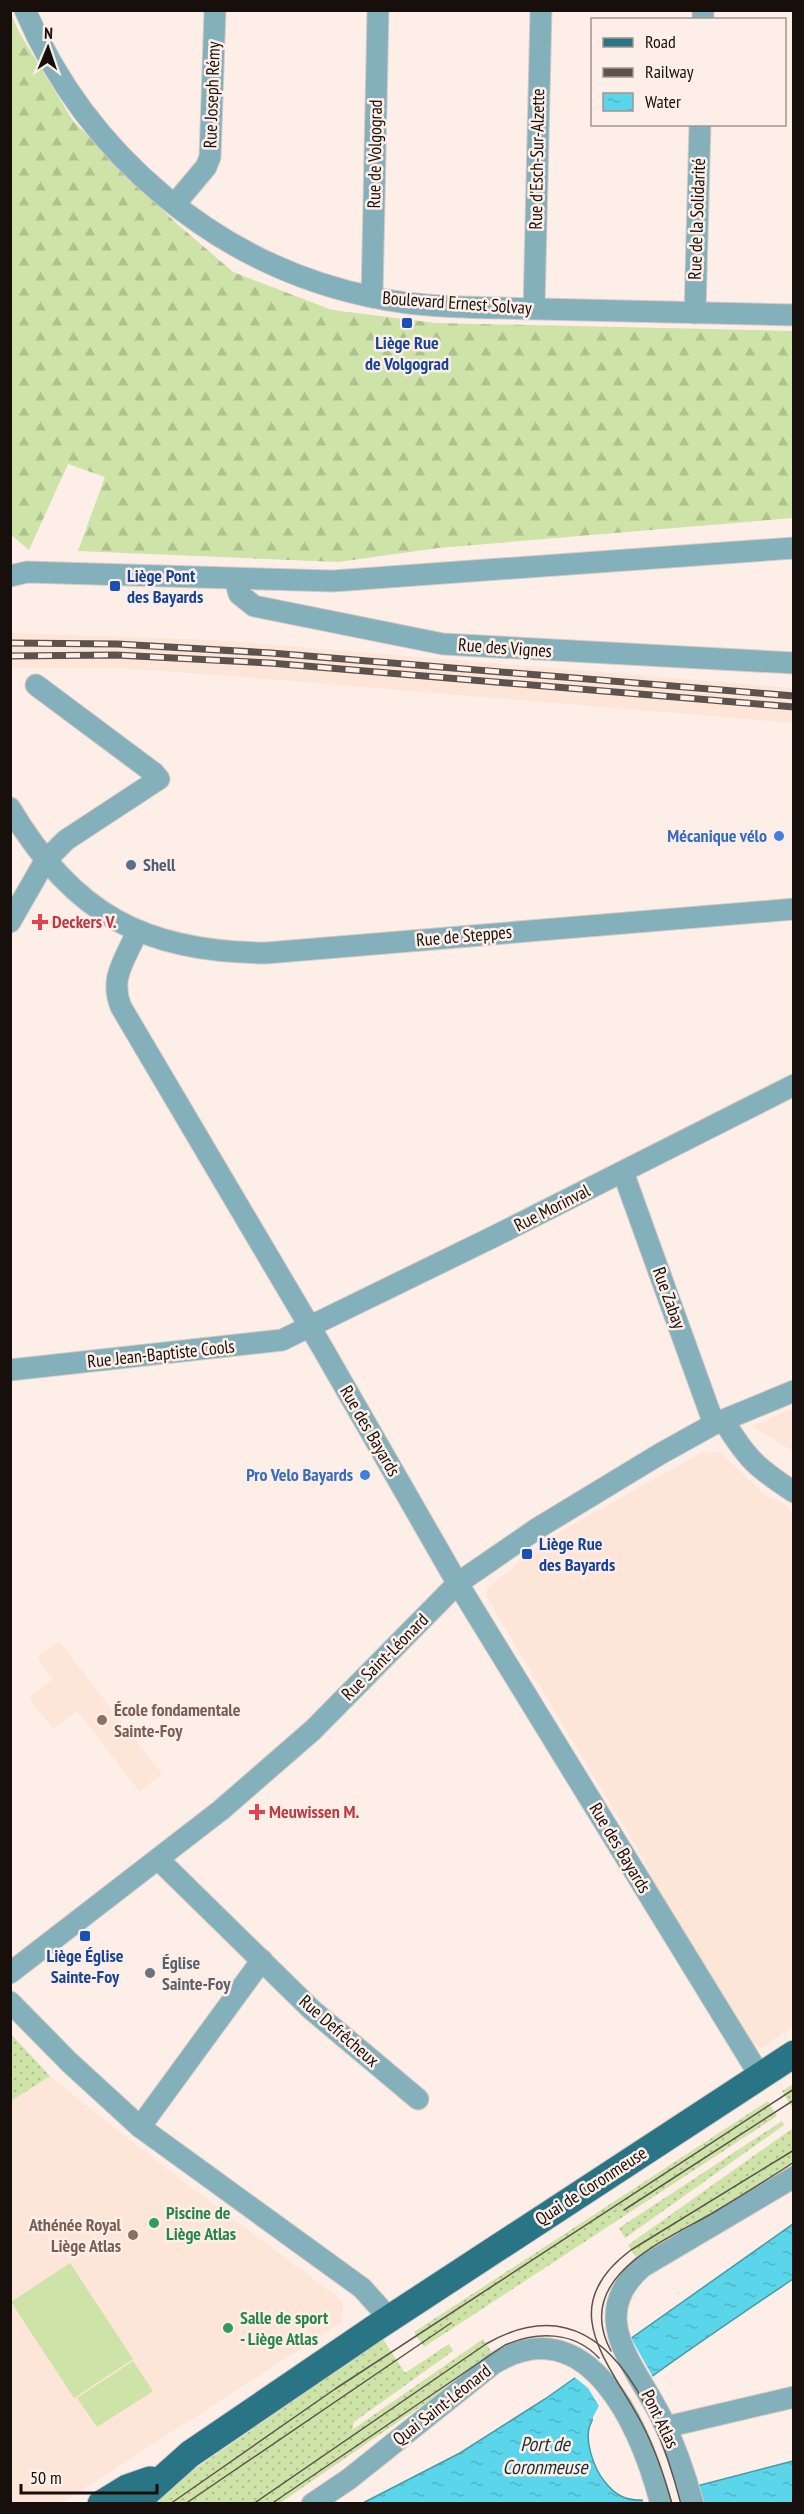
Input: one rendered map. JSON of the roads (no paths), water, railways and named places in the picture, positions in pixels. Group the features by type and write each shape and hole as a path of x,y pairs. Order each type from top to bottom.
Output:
{"main road":[{"name":"Quai de Coronmeuse","path":"389,2318 794,2054"},
{"path":"134,2504 189,2454 389,2318"},
{"path":"101,2504 127,2488 166,2475"}],"street":[{"name":"Boulevard Ernest Solvay","path":"26,10 47,56 84,114 130,166 175,204 217,235 277,267 320,283 372,297 443,306 794,315"},
{"name":"Rue Joseph Rémy","path":"175,204 206,167 210,157 215,10"},
{"name":"Rue de Volgograd","path":"372,297 378,10"},
{"name":"Rue d'Esch-Sur-Alzette","path":"534,308 541,10"},
{"name":"Rue de la Solidarité","path":"695,313 700,126"},
{"path":"10,576 27,572 333,581 794,548"},
{"name":"Rue des Vignes","path":"235,579 239,594 254,606 443,644 794,663"},
{"path":"10,922 45,861 66,840 159,779 36,685"},
{"path":"10,808 45,861 71,888 110,917 137,932"},
{"name":"Rue de Steppes","path":"137,932 186,948 222,953 266,953 794,909"},
{"name":"Rue des Bayards","path":"137,932 116,981 114,991 121,1008 458,1583 760,2076"},
{"name":"Rue Morinval","path":"308,1326 623,1172 794,1085"},
{"name":"Rue Zabay","path":"623,1172 719,1422 744,1453 764,1472 794,1492"},
{"name":"Rue Jean-Baptiste Cools","path":"10,1370 282,1340 308,1326"},
{"name":"Rue Saint-Léonard","path":"10,1973 159,1860 313,1730 458,1583 538,1528 719,1422 794,1391"},
{"path":"764,1472 794,1479"},
{"name":"Rue Defrêcheux","path":"159,1860 312,2010 418,2099"},
{"path":"140,2127 262,1960"},
{"path":"10,2002 69,2062 140,2127 362,2288 389,2318"},
{"name":"Pont Atlas","path":"693,2504 666,2427 618,2338 616,2305 633,2276 674,2247 794,2177"},
{"name":"Quai Saint-Léonard","path":"312,2504 349,2479 465,2384 511,2353 549,2347 584,2361"},
{"name":"Pont Atlas","path":"584,2361 599,2376 639,2440 655,2480 661,2504"},
{"path":"666,2427 794,2397"}],"water":[{"name":"Port de Coronmeuse","path":"793,2224 793,2279 609,2405 592,2421 588,2435 593,2461 601,2476 609,2487 626,2498 643,2500 793,2461 793,2503 361,2504 460,2453 545,2399"}],"tram line":[{"path":"170,2504 335,2389 794,2089"},
{"path":"624,2210 794,2100"},
{"path":"672,2504 651,2442 614,2377 594,2334 591,2313 595,2292 608,2271 631,2250 794,2150"},
{"path":"611,2351 602,2325 603,2303 613,2283 628,2266 648,2250 794,2162"},
{"path":"185,2504 451,2323"},
{"path":"253,2504 486,2344 527,2328 563,2327 593,2340 619,2364 640,2395 671,2468 681,2504"},
{"path":"271,2504 505,2345 530,2337 555,2336 578,2343 599,2358"}],"railway":[{"path":"10,643 117,644 271,653 794,696"},
{"path":"10,656 116,655 270,663 794,707"}],"place":[{"name":"Liège Rue de Volgograd","path":"407,323"},
{"name":"Liège Pont des Bayards","path":"115,586"},
{"name":"Mécanique vélo","path":"779,836"},
{"name":"Shell","path":"131,865"},
{"name":"Deckers V.","path":"40,922"},
{"name":"Pro Velo Bayards","path":"365,1475"},
{"name":"Liège Rue des Bayards","path":"527,1554"},
{"name":"École fondamentale Sainte-Foy","path":"102,1720"},
{"name":"Meuwissen M.","path":"257,1812"},
{"name":"Liège Église Sainte-Foy","path":"85,1936"},
{"name":"Église Sainte-Foy","path":"150,1973"},
{"name":"Piscine de Liège Atlas","path":"154,2223"},
{"name":"Athénée Royal Liège Atlas","path":"133,2235"},
{"name":"Salle de sport - Liège Atlas","path":"228,2328"}]}
